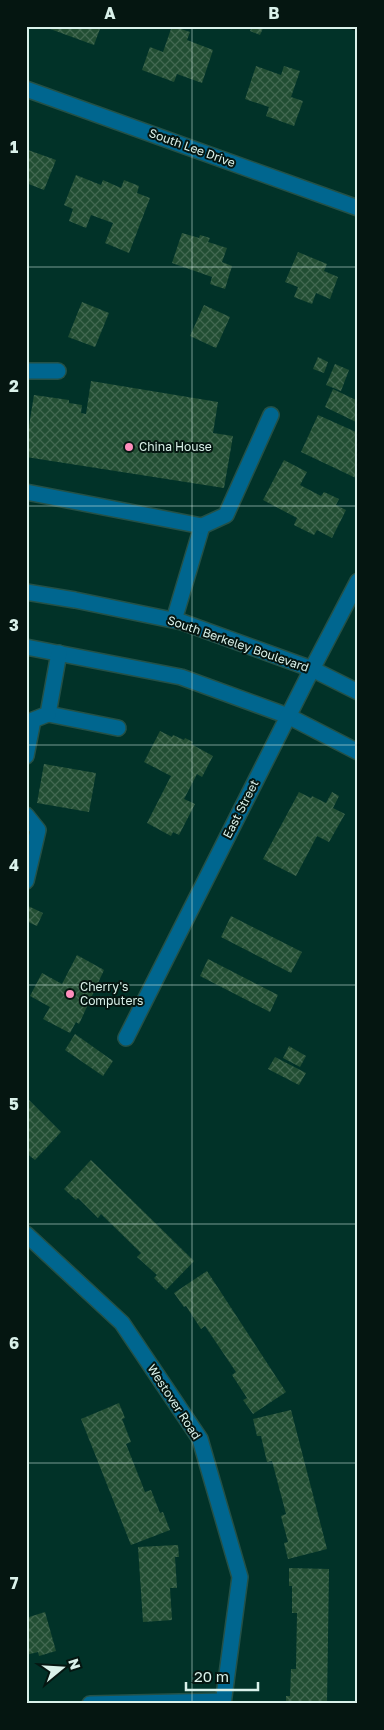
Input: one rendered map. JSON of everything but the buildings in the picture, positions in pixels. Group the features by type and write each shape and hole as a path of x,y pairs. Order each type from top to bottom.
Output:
{"street":[{"name":"South Lee Drive","path":"26,89 358,208"},
{"path":"26,371 58,370"},
{"path":"26,492 202,526 226,515 271,415"},
{"path":"174,620 202,526"},
{"name":"East Street","path":"126,1038 358,581"},
{"name":"South Berkeley Boulevard","path":"26,592 174,620 312,669 358,692"},
{"path":"26,647 181,677 288,716 358,752"},
{"path":"48,714 59,653"},
{"path":"26,756 33,720 48,714 118,728"},
{"path":"26,815 38,830 26,881"},
{"name":"Westover Road","path":"26,1234 122,1323 200,1439 240,1577 223,1702"},
{"path":"90,1704 223,1702"}],"waterway":[{"path":"354,26 358,27"}],"place":[{"name":"China House","path":"129,447"},
{"name":"Cherry's Computers","path":"70,994"}]}
